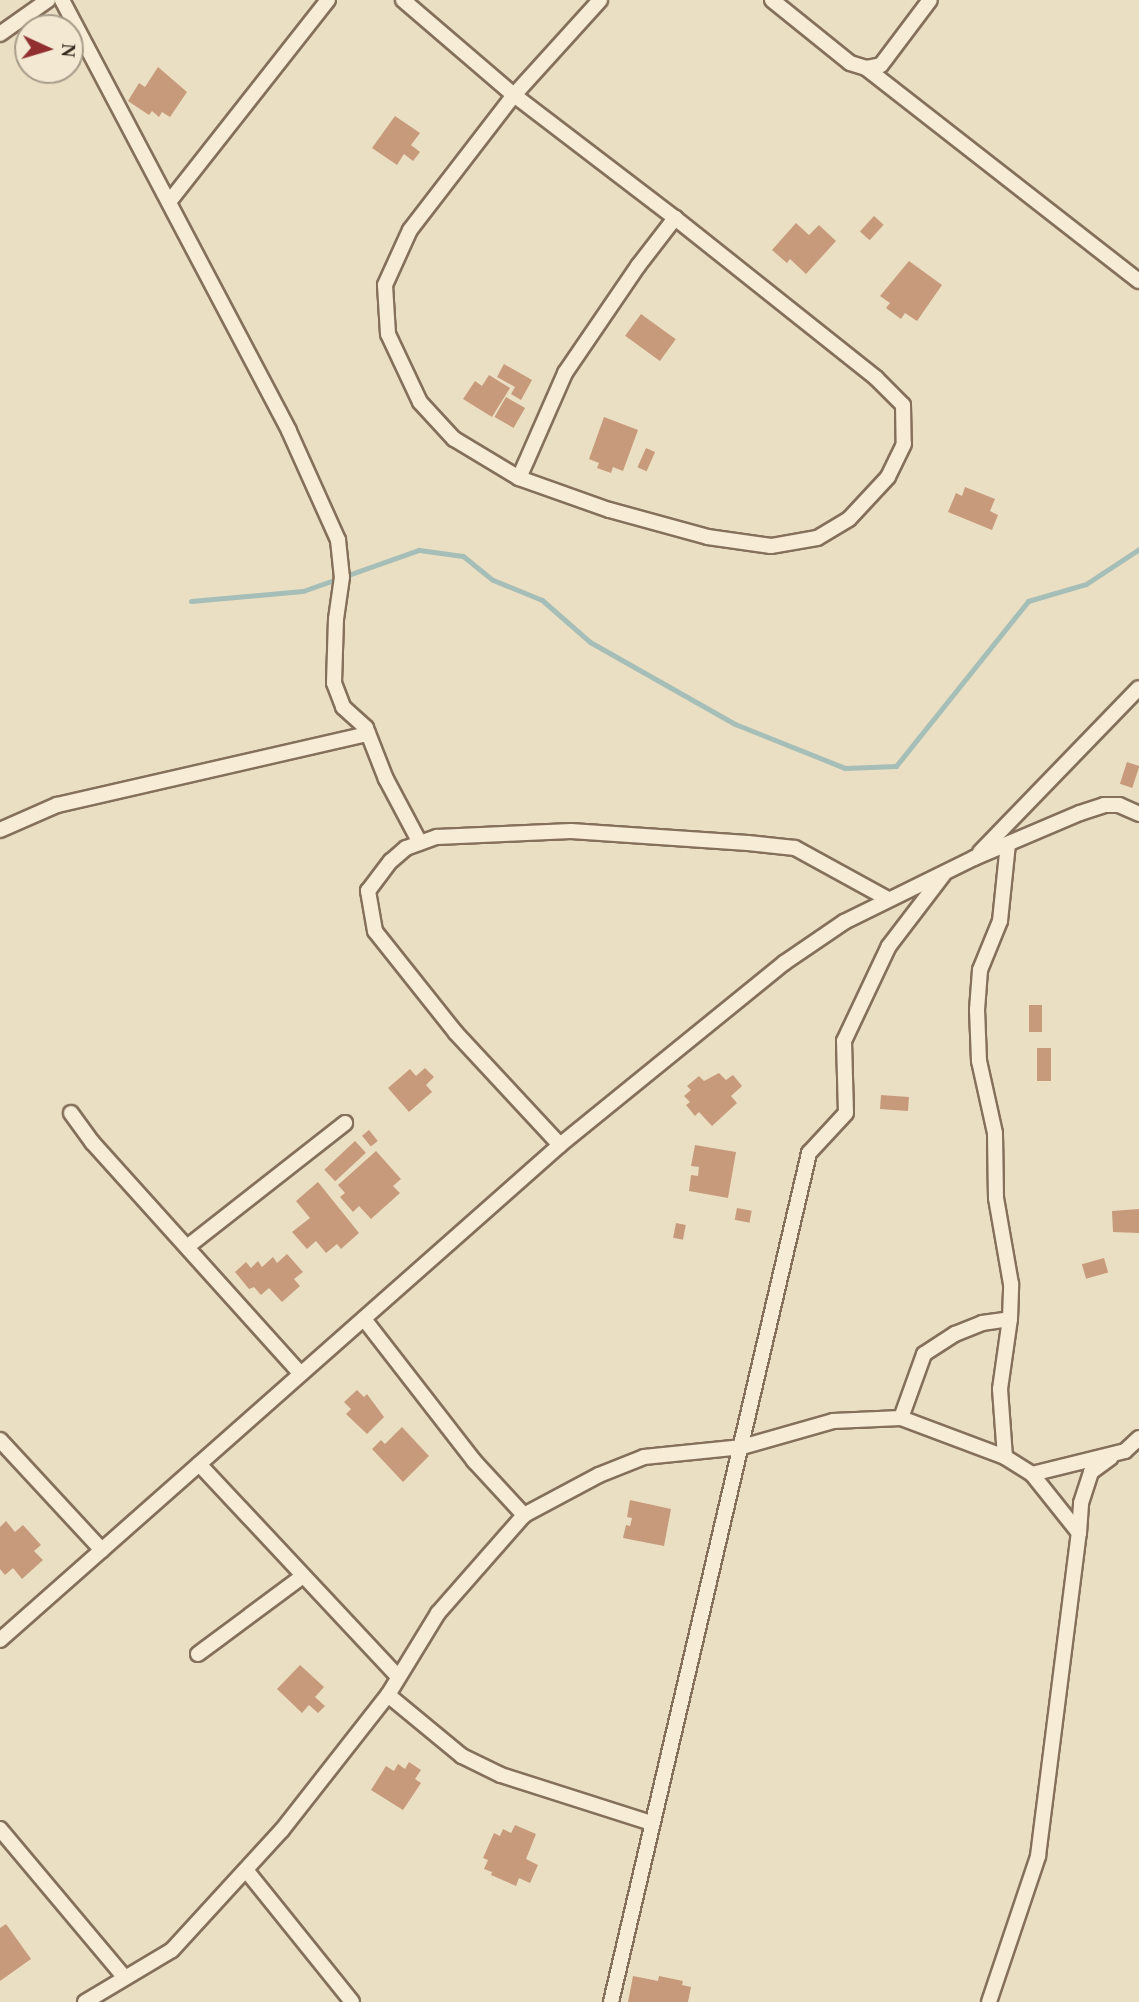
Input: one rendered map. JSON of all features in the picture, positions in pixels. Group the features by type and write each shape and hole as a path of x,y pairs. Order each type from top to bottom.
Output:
{"street":[{"path":"0,34 48,0"},
{"path":"62,0 289,432 338,540 342,577 335,619 334,683 344,707 368,734 386,779 420,843"},
{"path":"169,202 327,0"},
{"path":"403,0 514,95 676,218 876,378 903,405 904,444 888,477 849,519 817,538 771,546 696,534 609,510 519,478 454,439 420,402 388,334 385,285 410,230 514,95 600,0"},
{"path":"772,0 850,63 866,68 1139,281"},
{"path":"866,68 881,65 930,0"},
{"path":"519,478 565,373 638,266 676,218"},
{"path":"974,859 1139,688"},
{"path":"0,830 57,805 368,734"},
{"path":"0,1640 560,1145 784,963 844,922 1008,844 1104,804 1119,805 1139,814"},
{"path":"560,1145 456,1033 374,931 368,891 391,861 406,848 437,837 570,831 760,844 795,848 888,899"},
{"path":"1005,1457 1000,1389 1010,1319 1009,1257 996,1198 998,1153 979,1061 977,1010 980,970 1000,921 1008,844"},
{"path":"611,2002 809,1153 846,1113 844,1041 889,946 946,872"},
{"path":"71,1113 92,1142 301,1374"},
{"path":"187,1247 345,1123"},
{"path":"364,1319 474,1461 524,1516"},
{"path":"901,1418 924,1354 955,1334 982,1323 1010,1319"},
{"path":"85,2002 172,1950 282,1830 388,1695 438,1613 524,1516 599,1475 644,1457 742,1447 833,1421 901,1418 1005,1457 1032,1474 1079,1532"},
{"path":"0,1440 102,1550"},
{"path":"989,2002 1038,1856 1081,1503 1091,1472 1136,1443"},
{"path":"1032,1474 1117,1453"},
{"path":"199,1464 398,1677"},
{"path":"198,1654 303,1576"},
{"path":"388,1695 462,1756 501,1775 651,1823"},
{"path":"0,1829 124,1977"},
{"path":"246,1870 352,2002"}],"building":[{"path":"158,67 187,92 170,117 162,112 159,117 152,111 149,115 128,101 139,83 145,87"},
{"path":"395,116 420,133 411,145 420,152 413,161 404,154 397,165 372,148"},
{"path":"874,216 884,225 870,240 860,232"},
{"path":"796,223 809,235 819,225 836,241 806,274 790,259 787,263 772,250"},
{"path":"909,261 942,285 917,321 905,313 901,319 886,308 890,303 880,296"},
{"path":"641,314 676,339 660,361 625,336"},
{"path":"504,364 532,380 521,400 511,394 515,387 497,377"},
{"path":"489,375 510,388 492,417 463,399 475,381 482,386"},
{"path":"506,397 525,408 514,428 494,417"},
{"path":"604,417 638,430 623,471 613,467 611,473 597,468 599,463 589,459"},
{"path":"646,448 655,452 647,471 637,467"},
{"path":"965,487 995,499 990,511 998,515 992,530 948,512 956,493 962,496"},
{"path":"1127,762 1139,766 1132,788 1120,784"},
{"path":"1029,1005 1042,1005 1042,1032 1029,1032"},
{"path":"1037,1048 1051,1048 1051,1081 1037,1081"},
{"path":"425,1068 434,1077 426,1085 432,1092 409,1112 388,1088 410,1069 416,1076"},
{"path":"719,1073 726,1080 733,1075 742,1086 731,1096 737,1103 712,1126 699,1112 695,1116 686,1105 690,1102 684,1096 691,1090 687,1086 699,1076 704,1081"},
{"path":"881,1095 909,1097 908,1111 880,1109"},
{"path":"369,1130 378,1141 371,1147 362,1136"},
{"path":"355,1141 366,1153 335,1181 324,1170"},
{"path":"695,1145 736,1152 728,1198 689,1191 691,1175 698,1176 699,1167 691,1166"},
{"path":"376,1151 401,1179 393,1186 400,1193 371,1219 359,1206 353,1212 340,1197 345,1193 338,1185"},
{"path":"318,1182 359,1233 341,1249 337,1244 326,1253 316,1241 307,1249 292,1232 310,1218 296,1201"},
{"path":"737,1208 752,1211 749,1223 735,1220"},
{"path":"1139,1209 1139,1233 1113,1232 1112,1211"},
{"path":"676,1223 686,1225 683,1240 673,1238"},
{"path":"287,1254 303,1272 294,1279 300,1286 282,1302 269,1288 261,1295 254,1287 249,1289 235,1272 246,1262 251,1268 258,1261 262,1267 273,1257 277,1263"},
{"path":"1104,1258 1108,1272 1086,1279 1082,1264"},
{"path":"357,1390 364,1397 367,1394 384,1417 367,1434 346,1414 351,1409 344,1402"},
{"path":"402,1427 429,1456 403,1482 372,1449 381,1440 385,1444"},
{"path":"630,1500 671,1509 664,1546 623,1538 626,1525 630,1526 632,1518 627,1517"},
{"path":"6,1521 15,1532 23,1525 41,1545 34,1551 43,1560 22,1579 13,1568 5,1575 0,1569 0,1527"},
{"path":"300,1665 324,1687 315,1697 325,1706 318,1713 309,1705 302,1713 277,1689"},
{"path":"409,1762 421,1770 415,1779 421,1783 403,1810 371,1790 386,1766 394,1771 398,1764 405,1769"},
{"path":"515,1825 536,1834 526,1859 538,1865 530,1883 519,1878 516,1886 491,1875 492,1872 484,1869 488,1860 483,1858 494,1833 500,1836 503,1829 511,1833"},
{"path":"6,1924 31,1959 0,1981 0,1928"},
{"path":"633,1976 658,1981 659,1976 683,1981 682,1985 691,1987 688,2002 628,2002"}],"waterway":[{"path":"191,601 303,591 419,550 463,556 493,580 542,600 590,642 735,724 845,768 896,766 1028,601 1086,584 1139,549"}]}
